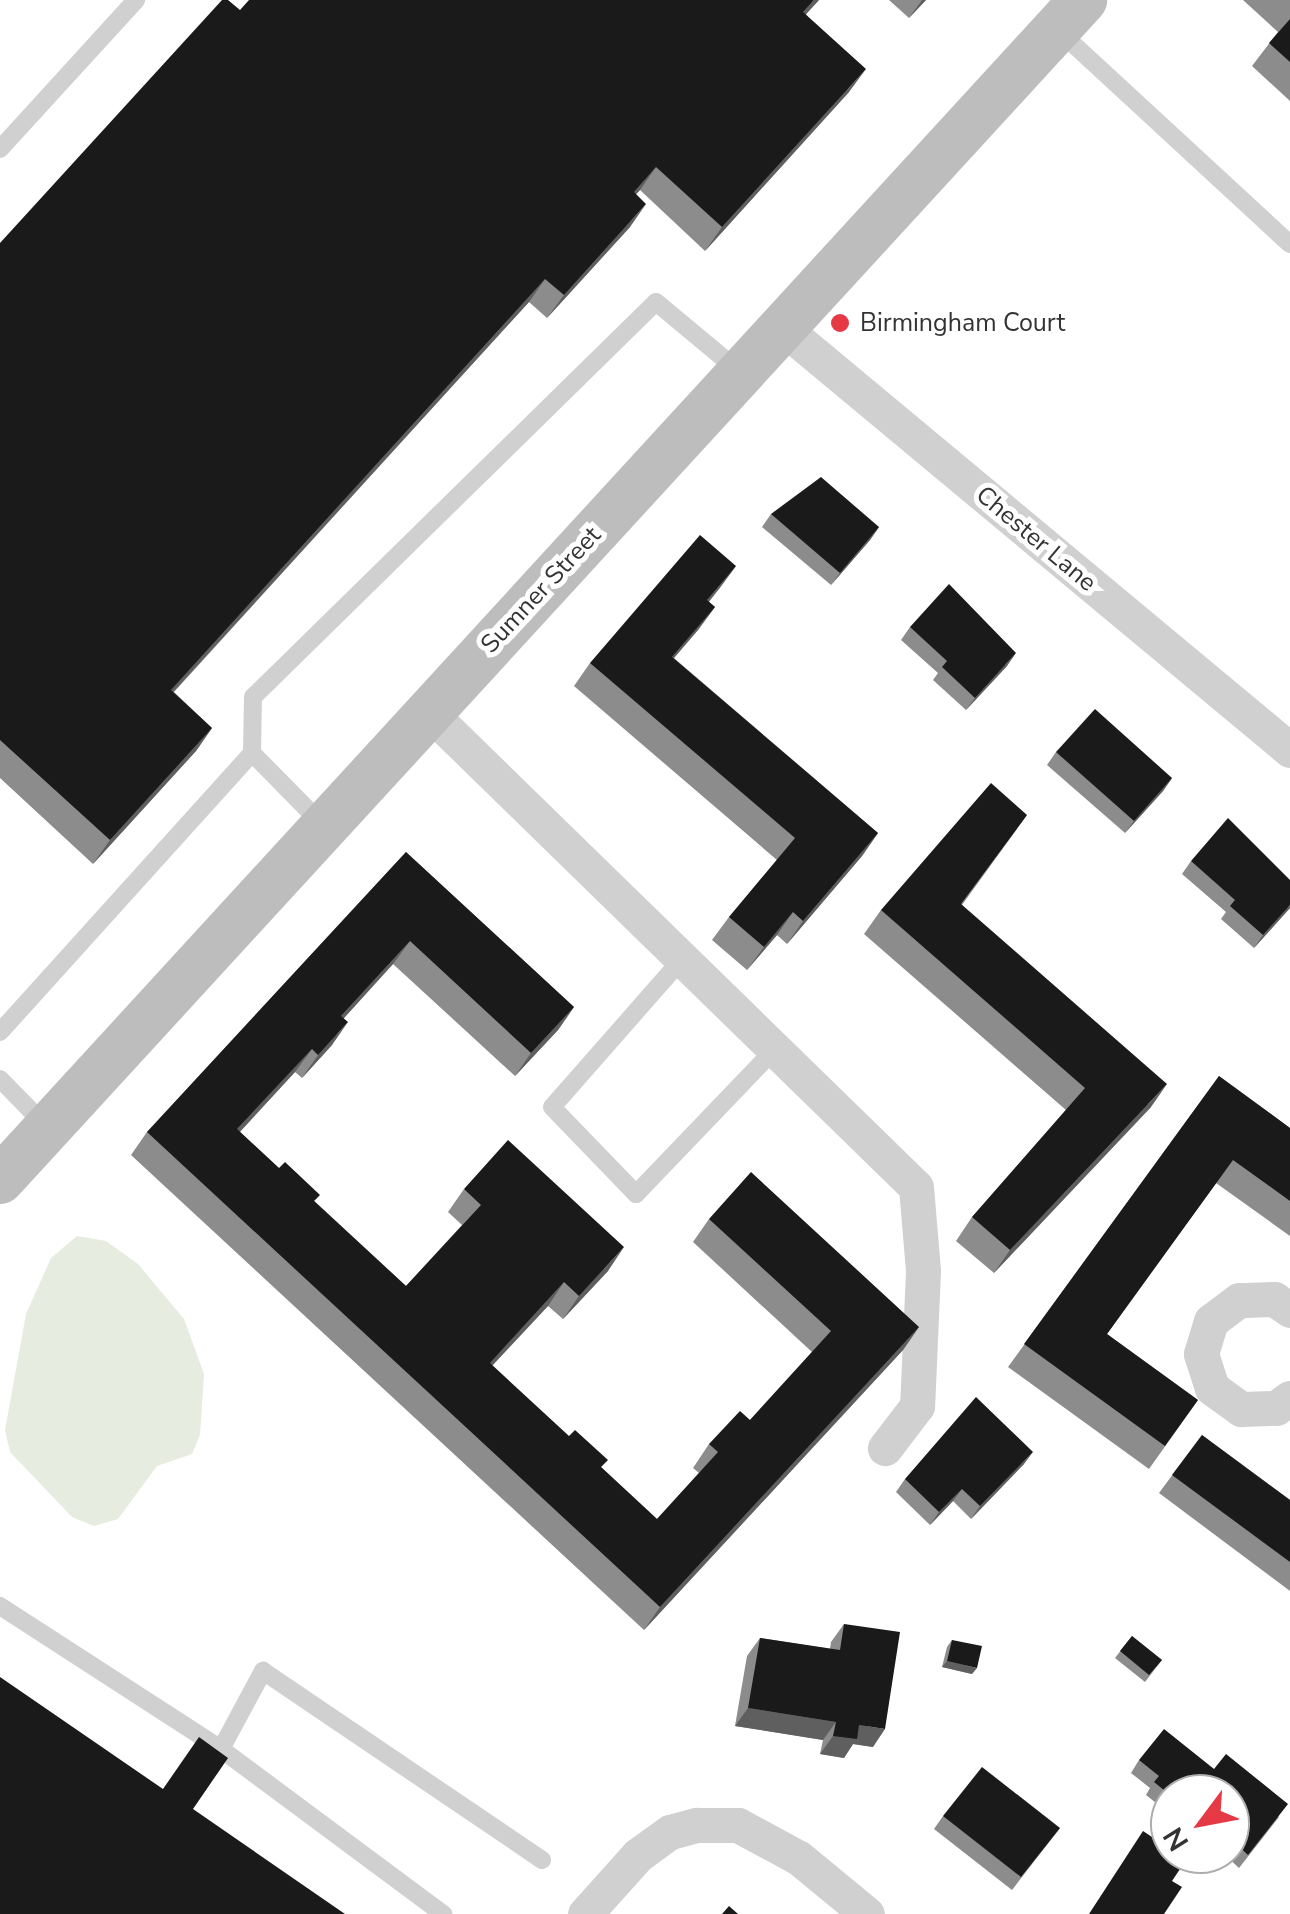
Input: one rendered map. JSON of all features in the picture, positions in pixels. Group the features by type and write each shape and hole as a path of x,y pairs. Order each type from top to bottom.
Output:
{"street":[{"name":"Sumner Street","path":"0,1180 1070,14"},
{"name":"Chester Lane","path":"782,327 1290,750"},
{"path":"429,712 916,1187 924,1271 917,1406 884,1448"},
{"path":"1290,1310 1274,1299 1239,1300 1211,1321 1201,1354 1212,1388 1241,1409 1276,1408 1290,1398"},
{"path":"585,1914 602,1889 670,1832 727,1826 799,1858 867,1914"}],"lane":[{"path":"0,149 136,0"},
{"path":"1070,14 1290,244"},
{"path":"0,1032 252,753 254,697 656,302 741,372"},
{"path":"252,753 324,826"},
{"path":"683,958 552,1106 636,1194 774,1050"},
{"path":"0,1079 48,1127"},
{"path":"0,1606 222,1749 443,1914"},
{"path":"222,1749 263,1671 542,1860"}],"shaded area":[{"path":"77,1236 106,1241 138,1264 184,1319 204,1374 200,1435 192,1454 157,1466 118,1519 94,1526 72,1517 10,1452 5,1430 26,1314 51,1258"}],"building":[{"path":"222,0 240,10 249,0 814,0 803,12 866,69 722,227 656,167 634,192 646,204 564,295 545,279 171,690 212,728 110,840 0,740 0,243"},
{"path":"1290,19 1290,62 1269,43"},
{"path":"821,477 879,527 840,573 771,514"},
{"path":"700,535 736,566 707,600 715,607 672,657 878,833 803,921 793,912 764,947 729,917 795,838 590,663"},
{"path":"949,584 1016,653 975,698 942,667 947,661 910,627"},
{"path":"1095,709 1172,778 1134,821 1056,752"},
{"path":"991,783 1027,815 961,904 1167,1084 1010,1250 972,1217 1085,1088 881,910"},
{"path":"1228,818 1290,880 1290,905 1263,935 1230,906 1235,900 1191,861"},
{"path":"406,852 574,1007 531,1053 410,941 341,1016 348,1022 318,1055 312,1049 237,1129 279,1168 285,1162 320,1195 314,1201 406,1286 481,1205 464,1189 508,1140 624,1247 579,1296 564,1282 490,1363 569,1436 575,1430 608,1460 601,1467 657,1519 718,1452 709,1444 740,1411 750,1420 831,1331 709,1219 751,1172 919,1327 660,1607 147,1132"},
{"path":"1219,1076 1290,1128 1290,1201 1233,1160 1107,1334 1198,1400 1165,1446 1024,1344"},
{"path":"976,1397 1033,1452 980,1506 962,1489 939,1512 905,1479"},
{"path":"1202,1435 1290,1500 1290,1562 1172,1475"},
{"path":"844,1624 900,1632 885,1729 859,1725 857,1739 833,1736 836,1722 748,1708 760,1638 840,1650"},
{"path":"1132,1636 1162,1660 1149,1675 1120,1651"},
{"path":"952,1640 982,1646 977,1668 947,1661"},
{"path":"0,1677 163,1789 199,1737 228,1758 193,1809 345,1914 0,1914"},
{"path":"1164,1729 1214,1769 1226,1754 1288,1804 1250,1852 1250,1774 1156,1774 1139,1760"},
{"path":"982,1767 1060,1828 1021,1877 943,1816"},
{"path":"1143,1831 1150,1836 1150,1874 1177,1874 1172,1881 1182,1887 1164,1914 1089,1914"},
{"path":"729,1906 738,1914 722,1914"}],"place":[{"name":"Birmingham Court","path":"840,323"}]}
